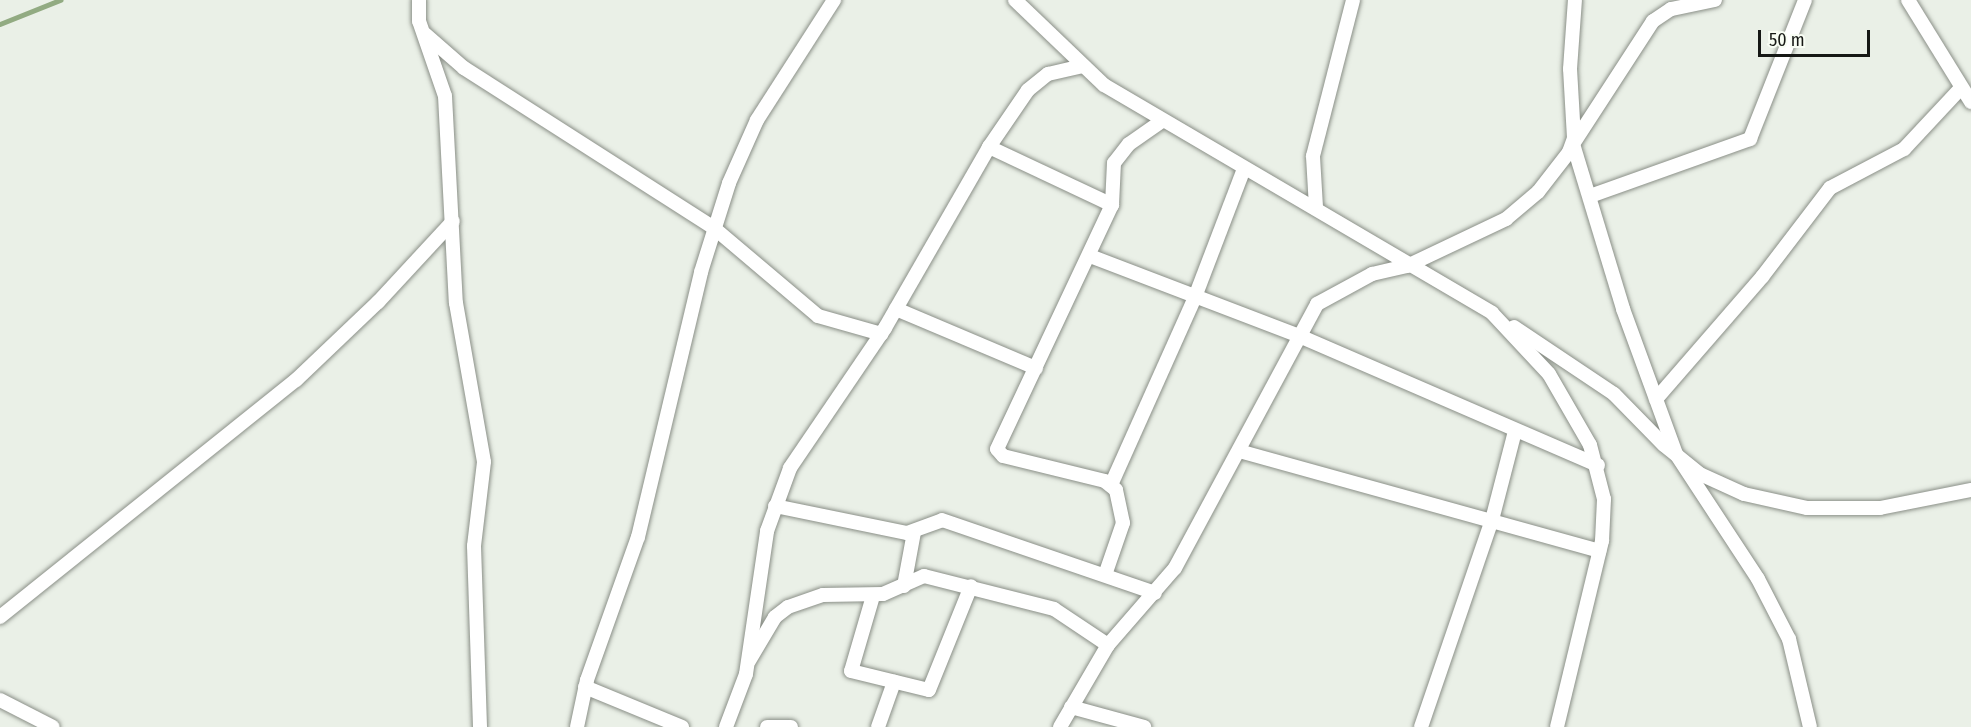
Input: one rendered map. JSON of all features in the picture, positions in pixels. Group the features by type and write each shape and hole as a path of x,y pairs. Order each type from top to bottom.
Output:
{"street":[{"path":"419,0 423,32 445,96 461,341 484,462 474,546 480,727"},
{"path":"577,727 585,687 639,537 714,228 757,120 834,0"},
{"path":"1015,0 1082,66 1160,122 1316,207 1407,266 1492,313 1614,394 1700,474 1744,494 1807,508 1880,508 1971,490"},
{"path":"1316,207 1313,156 1353,0"},
{"path":"1575,0 1570,69 1573,144 1676,454 1758,579 1788,639 1810,727"},
{"path":"1060,727 1108,645 1155,593 1180,559 1239,451 1297,335 1317,304 1342,287 1407,266 1479,233 1522,207 1573,144 1653,21 1662,0"},
{"path":"1653,21 1671,9 1715,0"},
{"path":"1590,196 1750,139 1805,0"},
{"path":"1908,0 1960,89 1971,102"},
{"path":"423,32 464,68 714,228 818,316 881,334"},
{"path":"726,727 747,664 759,567 775,506 790,468 819,420 881,334 989,147 1039,80 1058,70 1082,66"},
{"path":"1656,399 1762,277 1830,188 1900,153 1960,89"},
{"path":"1105,575 1124,515 1121,497 1111,485 1000,455 1002,430 1036,368 1112,205 1114,163 1129,144 1160,122"},
{"path":"989,147 1112,205"},
{"path":"1111,485 1195,297 1244,169"},
{"path":"0,617 296,380 378,302 453,221"},
{"path":"1090,256 1297,335 1598,465"},
{"path":"896,309 1036,368"},
{"path":"1492,313 1549,374 1598,465 1604,518 1599,551 1557,727"},
{"path":"1421,727 1492,520 1515,431"},
{"path":"1239,451 1599,551"},
{"path":"775,506 914,532 932,520 942,520 1155,593"},
{"path":"904,586 914,532"},
{"path":"747,664 771,624 788,607 822,595 873,596 904,586 924,576 971,586 1054,609 1108,645"},
{"path":"873,596 851,671 894,682 932,688 971,586"},
{"path":"878,727 894,682"},
{"path":"585,687 682,727"},
{"path":"0,700 53,727"},
{"path":"1071,707 1144,727"},
{"path":"767,727 791,727"}],"waterway":[{"path":"0,24 60,0"}]}
